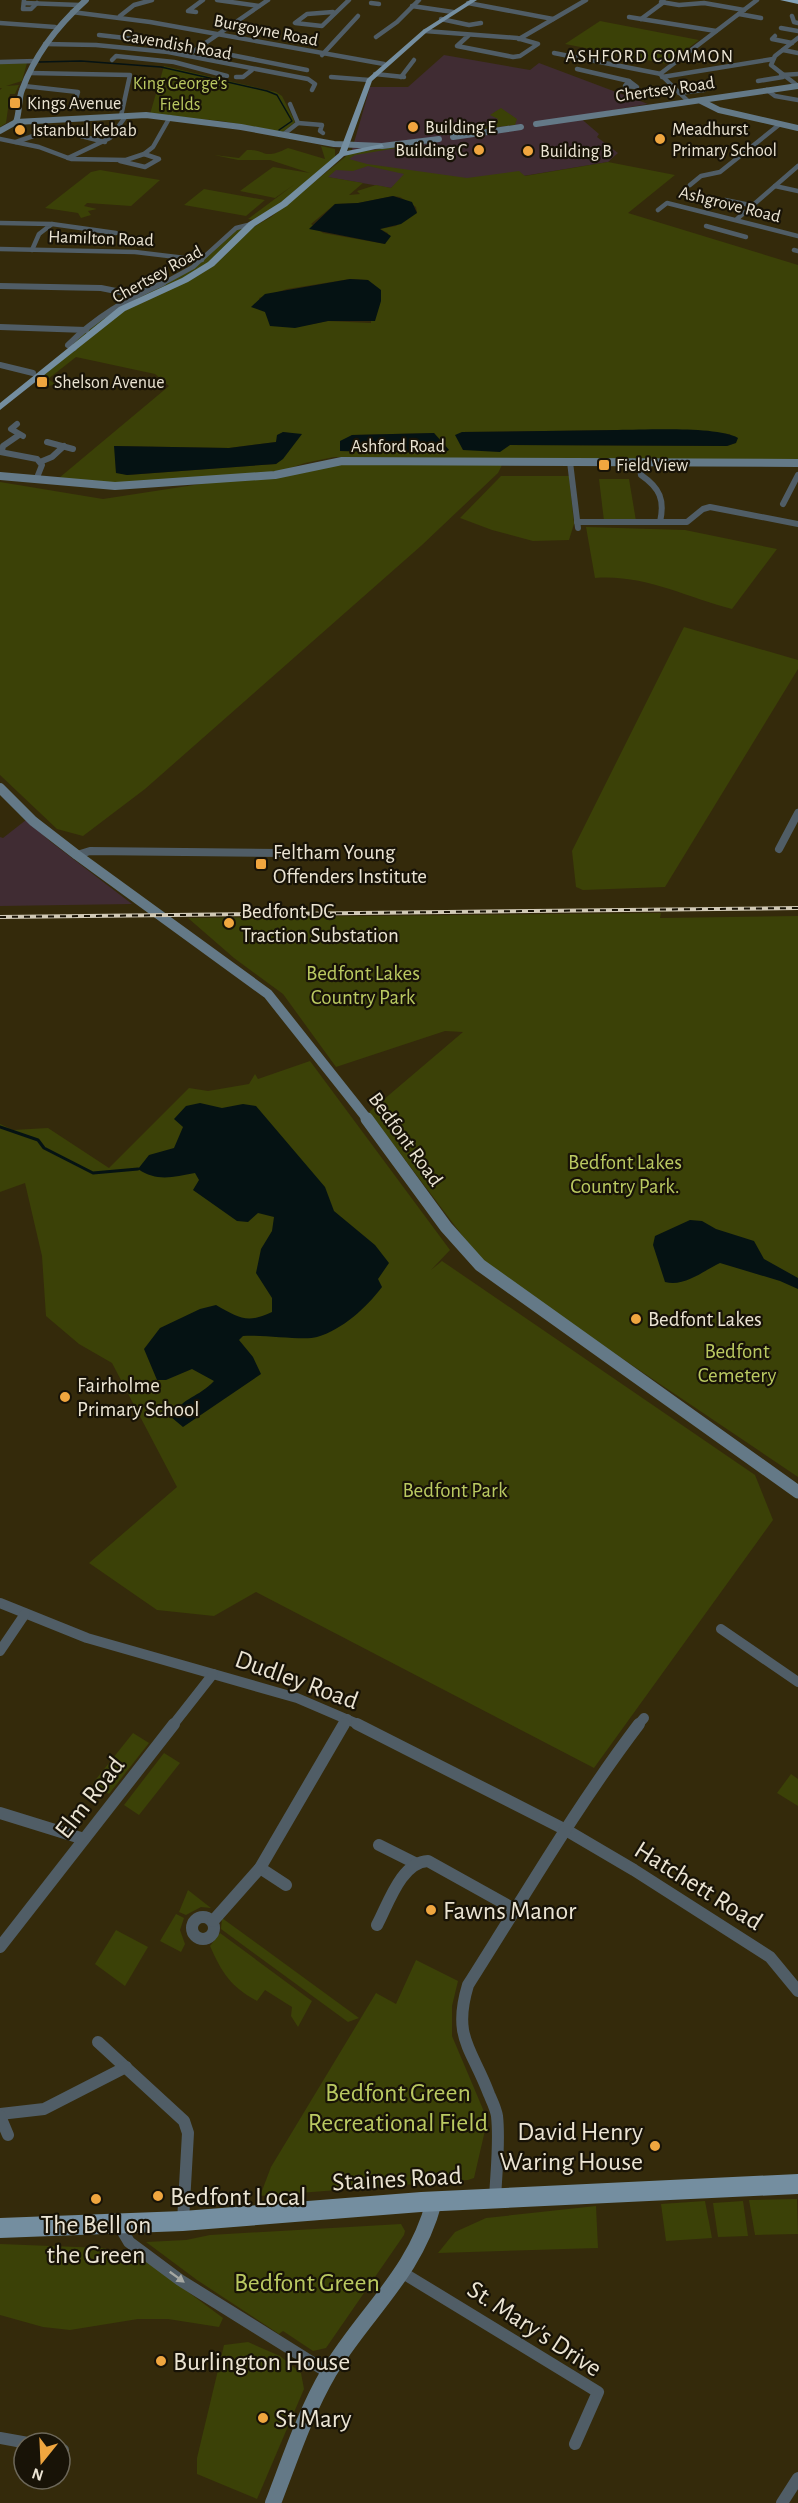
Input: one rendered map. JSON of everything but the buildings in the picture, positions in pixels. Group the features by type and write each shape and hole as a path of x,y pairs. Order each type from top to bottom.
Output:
{"highway":[{"path":"784,0 798,1"}],"main road":[{"path":"382,146 343,149 369,80 384,64 425,31 471,2"},
{"name":"Chertsey Road","path":"0,407 122,309 185,280 211,264 252,224 284,204 334,163 343,149"},
{"name":"Staines Road","path":"0,2228 183,2221 434,2202 798,2184"}],"street":[{"path":"16,122 24,86 45,44 55,27 86,0"},
{"path":"120,16 134,5 152,0"},
{"path":"196,12 188,11 202,0"},
{"path":"217,0 259,6"},
{"path":"242,4 248,0"},
{"path":"166,66 219,35 268,0"},
{"path":"376,36 397,22 419,0"},
{"path":"519,39 586,0"},
{"path":"662,75 757,0"},
{"path":"24,1 22,9 28,10 37,3 80,5"},
{"path":"340,1 348,1"},
{"path":"333,12 307,14 295,23 319,27 329,20 333,12 348,1"},
{"path":"372,2 379,4"},
{"path":"471,2 553,19"},
{"path":"641,19 662,2 697,2 744,10"},
{"path":"412,6 453,12"},
{"name":"Burgoyne Road","path":"72,12 120,16 322,55 384,64"},
{"path":"739,14 761,18"},
{"path":"322,55 338,43 340,36 357,16 365,18"},
{"path":"629,18 717,31"},
{"path":"792,18 798,23"},
{"path":"441,19 469,25 481,23"},
{"path":"0,28 3,23 55,27"},
{"path":"792,43 772,39 779,27 798,31"},
{"path":"425,31 519,39 538,44 520,56 513,57 457,46 469,35"},
{"path":"99,35 152,38 178,44"},
{"path":"144,49 152,38"},
{"path":"554,53 662,75 773,58 798,38"},
{"name":"Cavendish Road","path":"45,44 144,49 187,55 276,76 314,81 313,89 302,87"},
{"path":"783,50 798,53"},
{"path":"216,52 308,70"},
{"path":"228,55 234,52"},
{"path":"112,60 116,56 173,62 227,75"},
{"path":"773,58 771,65 782,76 798,86"},
{"path":"242,68 252,59"},
{"path":"375,74 402,77 414,60"},
{"path":"0,62 36,61"},
{"path":"236,77 243,77 252,70"},
{"path":"580,72 631,82 646,71"},
{"path":"30,73 131,75 123,116 116,134 105,142 68,158"},
{"path":"758,81 798,74"},
{"path":"662,75 689,102"},
{"path":"332,77 369,80"},
{"path":"24,86 61,88 78,92 74,106"},
{"path":"679,93 704,90 700,86"},
{"name":"Chertsey Road","path":"521,127 534,128 536,124 798,86"},
{"path":"767,90 775,96 798,100"},
{"path":"701,101 719,110 798,128"},
{"path":"290,104 298,123"},
{"path":"0,131 16,122 123,116 170,117 284,134 343,149 439,139 444,135 453,137 521,127 520,124 528,122 536,124"},
{"path":"115,161 144,154 158,142 170,117"},
{"path":"284,134 298,123 322,125 320,131 323,133"},
{"path":"690,185 701,176 720,172 780,124"},
{"path":"11,143 39,134"},
{"path":"81,136 105,142"},
{"path":"347,136 367,146"},
{"path":"0,139 39,147 68,158 115,161 145,167 159,159 144,154"},
{"path":"737,219 750,205 797,168"},
{"path":"775,186 798,191"},
{"path":"725,200 750,205"},
{"name":"Ashgrove Road","path":"658,210 667,203 798,236"},
{"path":"731,232 744,221"},
{"path":"0,223 52,224 116,233"},
{"path":"32,250 39,234 52,224"},
{"name":"Chertsey Road","path":"74,348 68,345 136,295 189,270 235,229 244,224 252,224"},
{"path":"705,226 746,237"},
{"name":"Hamilton Road","path":"0,249 135,252 202,260"},
{"path":"0,286 108,288 136,295"},
{"path":"0,327 86,330"},
{"path":"0,365 33,373"},
{"path":"17,424 11,429 22,435 3,446 1,452 28,456 40,462"},
{"path":"47,442 73,449"},
{"path":"40,462 64,446"},
{"name":"Ashford Road","path":"0,476 115,486 275,474 333,461 798,463"},
{"path":"36,480 41,470 40,462"},
{"path":"570,462 577,525 690,521 705,505 798,524"},
{"path":"639,462 641,475 654,483 662,493 664,505 660,522"},
{"path":"783,504 798,475"},
{"name":"Bedfont Road","path":"0,788 33,820 76,855 268,994 339,1080 446,1227 480,1265 532,1305 798,1492"},
{"path":"778,849 798,813"},
{"path":"76,855 90,851 279,853"},
{"name":"Dudley Road","path":"0,1603 87,1638 319,1705 566,1830"},
{"path":"0,1651 25,1614"},
{"path":"721,1629 798,1682"},
{"name":"Elm Road","path":"0,1947 213,1674"},
{"path":"495,2200 497,2115 482,2075 468,2052 461,2027 461,2008 468,1986 566,1830 605,1770 644,1718"},
{"path":"213,1921 260,1868 347,1719"},
{"path":"0,1813 84,1839"},
{"name":"Hatchett Road","path":"566,1830 770,1957 798,1991"},
{"path":"379,1845 415,1863 428,1861 516,1910"},
{"path":"377,1925 415,1863"},
{"path":"260,1868 286,1885"},
{"path":"98,2042 184,2121 188,2133 183,2221"},
{"path":"8,2135 0,2115 44,2109 126,2067"},
{"path":"273,2503 308,2415 329,2373 418,2251 429,2227 434,2202"},
{"path":"119,2224 129,2242 180,2280 329,2373"},
{"name":"St. Mary's Drive","path":"403,2272 598,2392 575,2444"},
{"path":"782,2503 798,2478"}],"shaded area":[{"path":"444,55 530,70 539,63 648,104 578,116 599,134 597,137 618,153 608,162 481,183 412,171 391,188 327,177 348,159 351,153 370,87 408,87"},
{"path":"393,196 412,202 417,213 401,224 380,229 391,236 385,244 309,229 335,204 358,203"},
{"path":"350,279 368,280 381,290 381,301 375,321 328,321 295,328 270,326 265,312 251,307 265,294"},
{"path":"698,430 728,434 738,438 736,443 727,446 510,445 500,452 463,450 455,435 462,432"},
{"path":"283,432 302,434 283,459 276,464 127,475 116,473 114,446 229,448 276,442 277,435"},
{"path":"434,433 449,450 443,453 340,451 340,441 352,435"},
{"path":"26,820 132,904 0,906 0,837 3,838"},
{"path":"200,1103 222,1108 243,1104 256,1106 325,1187 334,1211 375,1245 389,1263 378,1279 382,1287 376,1295 353,1317 326,1334 311,1338 243,1336 239,1340 253,1357 261,1374 183,1427 171,1417 181,1405 214,1381 192,1369 166,1380 157,1380 144,1349 160,1328 200,1309 216,1305 243,1318 256,1318 272,1312 272,1298 256,1273 261,1249 272,1231 274,1217 258,1213 248,1222 237,1221 193,1190 199,1180 195,1173 159,1177 138,1169 149,1155 174,1148 183,1127 174,1119 186,1106"},
{"path":"690,1220 702,1221 716,1229 754,1241 764,1259 798,1278 798,1289 780,1281 720,1263 687,1280 665,1282 653,1245 655,1236"}],"green space":[{"path":"600,21 699,40 667,64 565,44"},
{"path":"27,63 22,81 6,86 19,85 15,94 10,94 6,123 0,127 0,90 2,88 0,88 0,64"},
{"name":"King George’s Fields","path":"164,66 276,92 282,96 295,122 283,132 222,121 150,114"},
{"path":"501,108 517,119 515,125 466,131 496,124 498,119 490,115"},
{"path":"434,142 355,155 349,159 367,164 467,178 519,171 525,176 608,162 675,175 628,213 798,265 798,461 334,457 284,470 260,473 117,483 59,478 169,386 155,374 76,357 48,379 55,384 47,387 41,382 41,377 129,306 74,348 69,347 104,315 189,270 241,225 250,229 271,217 350,153","holes":["368,166 404,174 391,188 376,185 357,191 360,194 349,195 363,183 328,177 336,170 353,171","393,196 400,197 416,207 417,212 396,226 380,229 388,233 385,244 323,233 311,224 335,204 358,203","350,279 368,280 371,323 328,321 307,325 269,320 259,298 287,289","618,430 730,434 735,443 727,446 510,445 462,432","283,432 301,435 276,464 127,475 116,472 115,446 229,448 276,442","434,433 449,450 443,453 340,451 352,435"]},
{"path":"321,146 335,149 335,157 260,221 248,219 295,184 275,198 240,191 273,167 310,173 270,160 238,160 214,155 239,158 247,150 273,154 288,148 325,159"},
{"path":"100,170 160,180 131,206 87,203 84,206 97,209 88,211 91,215 81,218 78,213 45,208 91,172"},
{"path":"204,189 265,200 246,216 184,205"},
{"path":"337,463 502,465 498,473 422,545 145,789 83,836 57,829 0,775 0,482 103,499"},
{"path":"501,476 569,476 574,524 569,540 533,541 492,530 460,518"},
{"path":"599,479 629,479 636,521 604,521"},
{"path":"586,527 685,530 777,549 732,609 630,579 595,578"},
{"path":"684,627 798,660 798,669 665,887 583,890 576,887 572,851"},
{"name":"Bedfont Lakes Country Park.","path":"661,913 660,918 798,916 798,1477 486,1267 369,1112 463,1032 445,1031 336,1067 283,994 234,958 188,918"},
{"name":"Bedfont Park","path":"310,1061 450,1250 431,1270 442,1261 755,1475 773,1520 594,1768 256,1592 214,1616 157,1610 89,1563 177,1487 112,1363 79,1344 46,1316 42,1256 25,1183 0,1192 0,1124 13,1130 48,1128 109,1168 189,1088 208,1091 249,1084 255,1074 258,1079"},
{"path":"133,1733 149,1743 109,1794 93,1783"},
{"path":"164,1753 180,1763 139,1815 124,1805"},
{"path":"791,1774 798,1779 798,1806 777,1793"},
{"path":"188,1890 211,1908 201,1907 186,1915 179,1912"},
{"path":"176,1914 184,1918 180,1930 185,1944 181,1952 160,1941"},
{"path":"222,1918 359,2018 348,2022 221,1929"},
{"path":"116,1930 148,1947 125,1986 95,1964"},
{"path":"220,1933 312,2001 298,2027 291,2016 292,2007 265,1990 257,2001 240,1990 228,1978 210,1946"},
{"name":"Bedfont Green Recreational Field","path":"416,1960 458,1981 452,2006 452,2036 485,2114 486,2126 474,2178 260,2196 271,2167 376,1993 396,2004"},
{"path":"797,2199 798,2234 755,2235 749,2200"},
{"path":"705,2201 712,2238 666,2241 661,2204"},
{"path":"743,2201 748,2236 718,2237 713,2203"},
{"path":"596,2206 598,2248 438,2253 455,2232 486,2218"},
{"name":"Bedfont Green","path":"401,2224 405,2231 404,2235 326,2348 313,2351 283,2331 279,2334 197,2280 146,2242 186,2240 210,2235"},
{"name":"Bedfont Green","path":"0,2244 103,2248 148,2262 223,2318 219,2327 168,2319 138,2319 70,2330 43,2327 0,2315"},
{"path":"248,2342 280,2356 301,2373 304,2389 257,2499 197,2474 197,2458 224,2345"}],"waterway":[{"path":"39,62 81,61 161,67 267,91 277,95 292,121 279,130"},
{"path":"0,1127 38,1140 44,1148 93,1173 138,1169"}],"railway":[{"path":"0,917 798,908"}],"place":[{"name":"Kings Avenue","path":"15,103"},
{"name":"Building E","path":"413,127"},
{"name":"Istanbul Kebab","path":"20,130"},
{"name":"Meadhurst Primary School","path":"660,139"},
{"name":"Building C","path":"479,150"},
{"name":"Building B","path":"528,151"},
{"name":"Shelson Avenue","path":"42,382"},
{"name":"Field View","path":"604,465"},
{"name":"Feltham Young Offenders Institute","path":"261,864"},
{"name":"Bedfont DC Traction Substation","path":"229,923"},
{"name":"Bedfont Lakes","path":"636,1319"},
{"name":"Fairholme Primary School","path":"65,1397"},
{"name":"Fawns Manor","path":"431,1910"},
{"name":"David Henry Waring House","path":"655,2146"},
{"name":"Bedfont Local","path":"158,2196"},
{"name":"The Bell on the Green","path":"96,2199"},
{"name":"Burlington House","path":"161,2361"},
{"name":"St Mary","path":"263,2418"}],"district":[{"name":"ASHFORD COMMON","path":"650,56"}],"park label":[{"name":"Bedfont Lakes Country Park","path":"363,985"},
{"name":"Bedfont Cemetery","path":"737,1363"}]}
